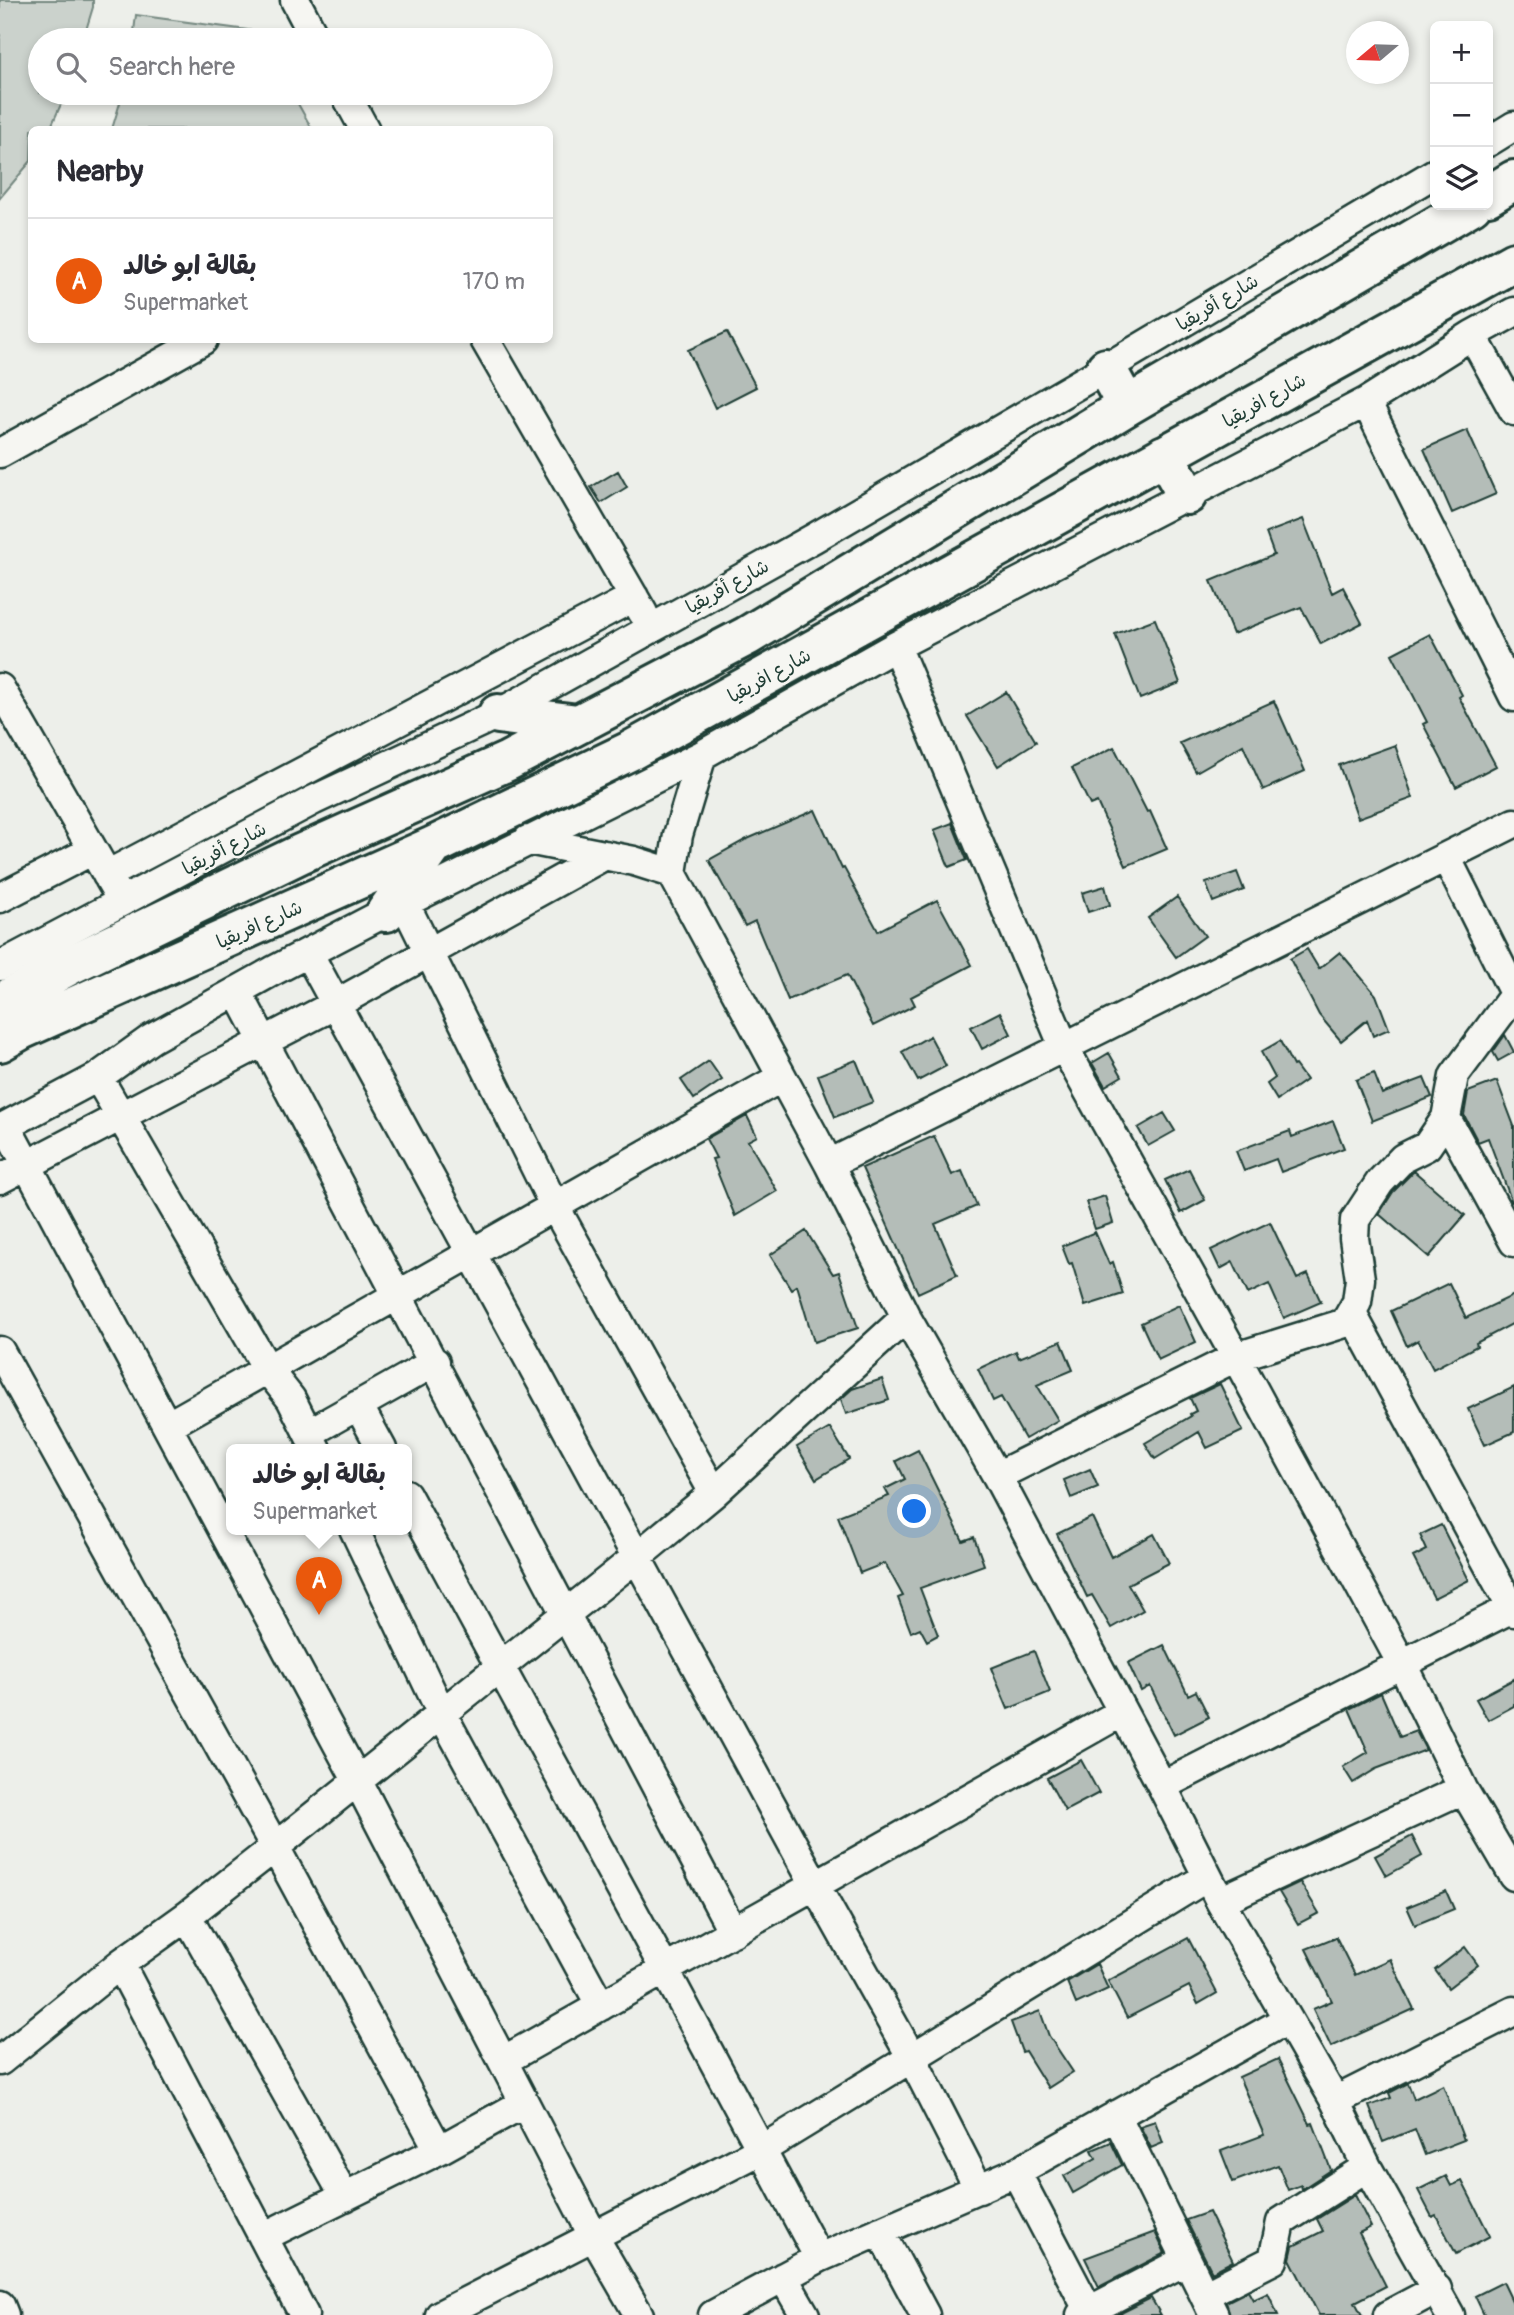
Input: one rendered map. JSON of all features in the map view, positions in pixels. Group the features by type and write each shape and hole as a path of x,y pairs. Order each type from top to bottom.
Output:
{"highway":[{"path":"1493,192 1514,180"},
{"path":"0,1003 70,965 300,854 508,761 747,636 1127,406 1463,210"},
{"name":"شارع افريقيا","path":"0,1042 21,1030 433,846 630,751 886,612 1514,262"},
{"path":"1106,368 1127,406"},
{"path":"1164,455 1187,495"},
{"path":"498,715 578,724"},
{"path":"395,907 433,846"}],"street":[{"path":"295,0 310,28"},
{"path":"351,105 363,126"},
{"path":"1493,139 1514,126"},
{"name":"شارع أفريقيا","path":"0,966 314,800 498,715 814,538 1430,176"},
{"name":"شارع افريقيا","path":"98,1077 151,1039 237,991 395,907 702,755 896,646 1366,402 1472,335 1514,312"},
{"path":"1472,335 1514,411"},
{"path":"0,453 198,343"},
{"path":"487,343 651,628"},
{"path":"1366,402 1514,697"},
{"path":"107,875 634,597"},
{"path":"896,646 1064,1047 1236,1357 1402,1664 1463,1789 1514,1877"},
{"path":"0,688 122,902"},
{"path":"702,755 678,835 672,873 829,1164 906,1317 998,1476 1162,1786 1213,1889 1335,2101 1367,2167 1450,2315"},
{"path":"829,1164 1514,823"},
{"path":"528,840 634,861 672,873"},
{"path":"0,898 93,850"},
{"path":"0,1178 336,1004 605,855"},
{"path":"998,1476 1236,1357 1345,1323 1352,1314 1357,1302 1360,1279 1354,1238 1355,1220 1380,1182 1403,1158 1427,1146 1446,1118 1454,1076 1514,994 1446,857"},
{"path":"395,907 428,951 554,1205 714,1493"},
{"path":"308,953 815,1885 912,2058 979,2189"},
{"path":"237,991 733,1932"},
{"path":"435,1363 358,1405 312,1441 290,1399 268,1370 98,1077 3,1127 27,1164 358,1782 594,2237 639,2315"},
{"path":"167,1426 782,1077"},
{"path":"1446,1118 1514,1242"},
{"path":"1162,1786 1513,1609 1352,1314"},
{"path":"0,2061 120,1964 187,1916 358,1782 638,1556 714,1493 906,1317"},
{"path":"0,1351 275,1847 439,2150"},
{"path":"358,1405 379,1444"},
{"path":"412,1503 818,2258"},
{"path":"358,1535 442,1714 601,2006"},
{"path":"503,2061 1122,1712"},
{"path":"440,2315 761,2150 912,2058 1213,1889 1463,1789"},
{"path":"187,1916 345,2197"},
{"path":"120,1964 304,2315"},
{"path":"1335,2101 1514,2011"},
{"path":"713,2315 818,2258 1016,2172 1288,2019"},
{"path":"263,2237 439,2150 524,2102"},
{"path":"1116,2115 1209,2305 1273,2260 1281,2222 1367,2167"},
{"path":"1016,2172 1087,2314 1187,2260"},
{"path":"880,2231 925,2315"},
{"path":"783,2277 805,2315"},
{"path":"1388,2315 1437,2289"},
{"path":"0,2305 4,2315"}],"shaded area":[{"path":"0,0 93,0 87,28 28,28 28,105 61,105 51,126 28,126 28,165 0,198"},
{"path":"136,15 232,28 134,28"},
{"path":"119,105 299,105 310,126 113,126"}],"building":[{"path":"727,332 756,387 715,408 688,350"},
{"path":"1467,430 1496,494 1452,513 1424,449"},
{"path":"618,471 627,487 601,503 591,487"},
{"path":"1303,519 1332,593 1343,587 1362,623 1321,644 1301,607 1233,634 1211,581 1274,555 1266,533"},
{"path":"1155,619 1180,683 1140,699 1115,634"},
{"path":"1430,634 1462,695 1459,697 1496,766 1456,787 1423,724 1427,722 1392,654"},
{"path":"1006,692 1036,742 998,766 967,716"},
{"path":"1274,701 1305,771 1263,790 1243,745 1196,772 1180,743"},
{"path":"1395,745 1413,798 1358,818 1339,765"},
{"path":"1114,747 1147,812 1150,811 1167,849 1126,866 1097,802 1090,805 1072,768"},
{"path":"815,810 842,869 844,868 878,931 937,900 972,965 911,997 915,1005 873,1026 847,975 788,1000 755,921 745,926 709,860 745,840"},
{"path":"952,823 967,860 949,867 934,830"},
{"path":"1237,872 1244,890 1213,902 1206,883"},
{"path":"1105,886 1110,905 1088,912 1082,893"},
{"path":"1177,897 1205,936 1176,957 1148,918"},
{"path":"1307,949 1319,969 1340,952 1376,995 1389,1029 1373,1036 1367,1020 1341,1041 1319,1015 1290,959"},
{"path":"1000,1012 1011,1034 982,1049 971,1027"},
{"path":"1505,1035 1514,1052 1498,1061 1493,1052"},
{"path":"930,1036 946,1066 918,1081 902,1052"},
{"path":"1280,1041 1293,1066 1295,1065 1306,1080 1277,1100 1267,1084 1275,1078 1261,1052"},
{"path":"1109,1053 1122,1076 1105,1086 1092,1063"},
{"path":"856,1060 873,1102 835,1117 818,1075"},
{"path":"709,1061 722,1080 694,1099 681,1080"},
{"path":"1374,1073 1382,1094 1424,1078 1432,1097 1372,1121 1356,1080"},
{"path":"1497,1081 1514,1126 1512,1202 1488,1138 1478,1142 1464,1115 1468,1092"},
{"path":"1164,1113 1175,1131 1148,1146 1138,1128"},
{"path":"747,1116 757,1136 748,1141 777,1191 735,1216 712,1159 716,1158 706,1139"},
{"path":"1333,1121 1344,1148 1281,1172 1276,1159 1244,1171 1236,1151 1290,1131 1292,1137"},
{"path":"934,1136 952,1175 962,1171 977,1206 935,1224 957,1275 918,1293 862,1168"},
{"path":"1189,1169 1205,1200 1181,1213 1165,1180"},
{"path":"1414,1171 1465,1215 1429,1257 1379,1214 1393,1192"},
{"path":"1105,1196 1113,1223 1095,1229 1086,1202"},
{"path":"1270,1222 1297,1279 1308,1274 1321,1302 1284,1318 1269,1284 1248,1294 1233,1262 1220,1269 1211,1250"},
{"path":"806,1231 833,1274 839,1272 858,1328 814,1342 797,1285 791,1289 770,1255"},
{"path":"1095,1232 1109,1264 1113,1262 1123,1294 1085,1306 1072,1263 1069,1264 1062,1246"},
{"path":"1449,1283 1466,1318 1514,1295 1514,1323 1433,1369 1418,1340 1407,1346 1391,1311"},
{"path":"1179,1305 1196,1342 1158,1360 1141,1323"},
{"path":"1061,1341 1073,1370 1037,1385 1058,1420 1025,1439 1001,1397 993,1401 978,1369 1016,1351 1019,1358"},
{"path":"882,1379 889,1400 846,1414 841,1399 852,1389"},
{"path":"1220,1384 1243,1431 1207,1448 1199,1432 1155,1459 1145,1443 1196,1411 1190,1398"},
{"path":"1514,1387 1514,1432 1485,1445 1468,1409"},
{"path":"830,1428 849,1459 816,1479 797,1447"},
{"path":"918,1450 963,1541 974,1537 984,1565 920,1588 938,1635 927,1641 920,1628 911,1632 898,1598 903,1596 885,1563 860,1573 838,1516 889,1496 885,1489 905,1479 896,1461"},
{"path":"1090,1469 1098,1487 1071,1498 1064,1480"},
{"path":"1092,1517 1111,1557 1154,1534 1169,1563 1128,1584 1143,1610 1111,1628 1092,1595 1087,1597 1057,1534"},
{"path":"1441,1525 1469,1580 1434,1598 1413,1557 1427,1550 1420,1535"},
{"path":"1164,1645 1188,1695 1196,1691 1209,1717 1174,1735 1150,1686 1141,1691 1128,1663"},
{"path":"1034,1651 1050,1692 1008,1709 991,1668"},
{"path":"1514,1679 1514,1706 1488,1720 1476,1699"},
{"path":"1381,1693 1400,1737 1416,1731 1426,1750 1376,1769 1353,1783 1343,1767 1368,1752 1349,1709"},
{"path":"1081,1760 1099,1793 1065,1811 1047,1778"},
{"path":"1412,1836 1422,1856 1386,1876 1375,1856"},
{"path":"1300,1882 1319,1913 1298,1924 1279,1892"},
{"path":"1446,1891 1454,1909 1415,1925 1407,1907"},
{"path":"1336,1937 1355,1975 1390,1959 1414,2009 1331,2047 1313,2009 1332,2001 1306,1949"},
{"path":"1188,1938 1217,1993 1198,2004 1189,1986 1127,2018 1108,1981"},
{"path":"1465,1947 1478,1965 1448,1988 1435,1970"},
{"path":"1097,1964 1108,1989 1076,2004 1067,1982"},
{"path":"1040,2011 1049,2036 1073,2072 1048,2088 1025,2051 1022,2052 1011,2022"},
{"path":"1278,2059 1310,2124 1313,2123 1331,2170 1302,2189 1301,2185 1288,2190 1278,2165 1233,2182 1221,2151 1264,2135 1239,2077"},
{"path":"1408,2083 1414,2099 1443,2085 1464,2140 1425,2155 1415,2129 1383,2142 1369,2106 1391,2098 1389,2093"},
{"path":"1155,2121 1163,2143 1151,2148 1140,2126"},
{"path":"1111,2142 1122,2165 1073,2193 1064,2176 1096,2158 1092,2150"},
{"path":"1446,2176 1451,2186 1462,2181 1490,2236 1456,2254 1436,2215 1432,2217 1418,2190"},
{"path":"1355,2195 1371,2227 1359,2233 1386,2286 1355,2302 1362,2315 1319,2315 1290,2259 1293,2246 1323,2231 1317,2219"},
{"path":"1209,2212 1233,2261 1212,2272 1186,2220"},
{"path":"1155,2232 1165,2253 1099,2287 1085,2258"},
{"path":"1503,2282 1514,2305 1514,2315 1484,2315 1475,2296"},
{"path":"1248,2291 1253,2300 1268,2293 1278,2315 1230,2315 1226,2302"},
{"path":"1151,2298 1161,2315 1117,2315"}],"place":[{"name":"بقالة ابو خالد","path":"319,1615"}]}
